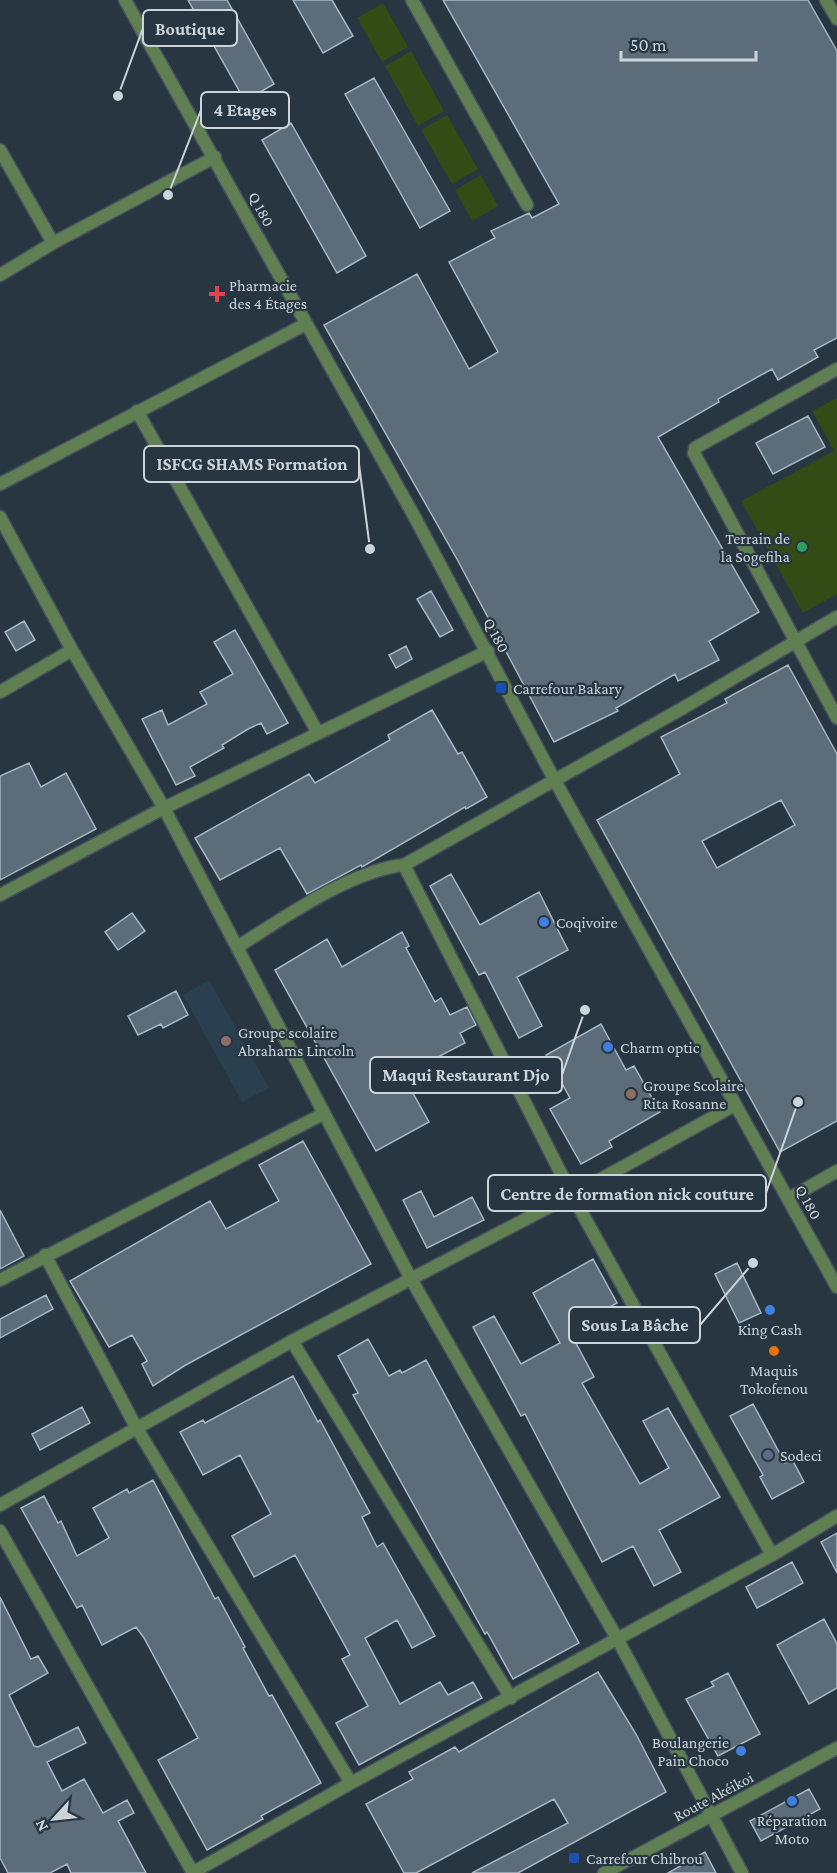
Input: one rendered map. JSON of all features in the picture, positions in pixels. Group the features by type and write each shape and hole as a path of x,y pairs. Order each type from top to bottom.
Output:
{"street":[{"name":"Q 180","path":"125,0 215,157 488,651 554,779 837,1287"},
{"path":"412,0 527,205"},
{"path":"826,0 837,19"},
{"path":"0,150 53,243"},
{"path":"0,275 53,243 215,157"},
{"path":"0,484 306,324"},
{"path":"837,369 695,448 694,453 837,718"},
{"path":"137,411 318,733"},
{"path":"0,517 72,650 164,808 411,1279 618,1640 742,1873"},
{"path":"238,946 352,882 383,867 404,865 683,708 837,618"},
{"path":"0,692 72,650"},
{"path":"0,895 164,808 488,651"},
{"path":"404,865 572,1195 772,1555"},
{"path":"0,1505 292,1341 572,1195 735,1105"},
{"path":"0,1280 324,1114"},
{"path":"788,1199 837,1171"},
{"path":"45,1255 136,1427 351,1783"},
{"path":"292,1341 511,1698"},
{"path":"0,1532 192,1873 351,1783 772,1555 837,1515"},
{"name":"Route Akéikoi","path":"604,1873 837,1748"}],"shaded area":[{"name":"Groupe scolaire Abrahams Lincoln","path":"209,980 269,1088 242,1102 183,995"}],"green space":[{"path":"383,3 408,47 382,62 357,18"},
{"path":"411,51 444,111 418,126 385,66"},
{"path":"447,115 478,169 452,184 421,130"},
{"path":"481,175 498,206 472,221 455,190"},
{"name":"Terrain de la Sogefiha","path":"837,398 837,594 803,613 741,501 834,451 812,411"}],"building":[{"path":"188,0 227,0 274,84 245,101"},
{"path":"293,0 332,0 353,36 323,53"},
{"path":"443,0 808,0 837,51 837,338 814,350 818,357 778,380 772,369 718,399 719,402 658,437 759,612 709,641 719,660 678,681 675,674 616,708 618,711 554,742 458,561 324,325 417,274 469,369 498,352 449,262 495,238 491,231 529,213 532,218 559,204"},
{"path":"374,78 450,211 420,228 345,94"},
{"path":"291,123 366,256 337,273 262,140"},
{"path":"808,416 825,447 773,474 756,443"},
{"path":"431,591 453,630 440,637 417,599"},
{"path":"24,621 35,640 16,651 5,632"},
{"path":"235,630 288,723 267,734 261,723 248,729 222,745 224,748 190,767 195,776 176,785 142,719 162,710 168,725 207,704 200,692 233,674 214,642"},
{"path":"406,646 412,659 396,668 389,655"},
{"path":"788,665 837,754 837,1121 780,1152 597,820 680,774 661,737 727,703 725,699","holes":["781,800 795,825 717,868 702,841"]},
{"path":"432,710 458,754 462,752 487,797 466,809 465,807 362,867 361,865 307,894 280,848 220,880 195,838 309,774 315,783 390,740 388,735"},
{"path":"29,763 41,787 66,773 96,829 0,880 0,776"},
{"path":"451,874 480,925 539,892 568,950 517,977 542,1026 519,1038 485,972 479,975 430,886"},
{"path":"132,913 145,931 118,950 105,932"},
{"path":"402,932 409,946 406,948 435,1002 441,998 450,1015 467,1007 476,1025 460,1033 465,1043 403,1075 429,1122 376,1151 275,970 327,939 342,967"},
{"path":"176,991 188,1015 163,1028 161,1024 138,1035 128,1016"},
{"path":"601,1024 626,1070 634,1066 660,1112 609,1141 612,1147 581,1164 550,1109 570,1098 546,1055"},
{"path":"303,1141 371,1264 184,1366 153,1386 142,1364 147,1361 132,1335 109,1347 70,1281 210,1201 226,1229 279,1201 259,1165"},
{"path":"421,1191 434,1217 472,1197 484,1220 427,1248 403,1200"},
{"path":"0,1210 24,1256 0,1269"},
{"path":"593,1259 617,1303 569,1330 594,1377 582,1383 640,1484 669,1468 643,1421 668,1408 720,1497 659,1530 681,1572 654,1586 633,1546 602,1562 525,1414 521,1416 473,1327 494,1316 521,1364 560,1343 533,1293"},
{"path":"737,1263 761,1313 739,1323 715,1274"},
{"path":"46,1295 53,1309 0,1338 0,1319"},
{"path":"368,1339 389,1376 400,1370 402,1373 426,1360 579,1643 513,1679 487,1632 485,1634 353,1395 358,1393 338,1356"},
{"path":"293,1376 318,1422 320,1420 370,1513 362,1517 377,1547 383,1543 435,1636 412,1648 397,1620 365,1638 400,1704 440,1682 448,1695 473,1682 482,1698 359,1765 336,1723 368,1706 342,1659 350,1655 295,1555 254,1577 232,1536 271,1514 240,1455 203,1475 180,1432 203,1420 205,1423"},
{"path":"753,1404 785,1463 792,1459 804,1482 772,1499 760,1477 763,1475 730,1416"},
{"path":"82,1407 90,1423 40,1450 32,1434"},
{"path":"153,1480 215,1599 218,1597 269,1696 272,1695 321,1783 261,1816 263,1819 207,1850 158,1760 198,1738 144,1638 136,1627 102,1645 82,1605 77,1608 21,1508 44,1496 58,1523 61,1521 77,1556 109,1538 93,1508 127,1489 129,1493"},
{"path":"837,1533 837,1573 821,1542"},
{"path":"792,1562 803,1583 757,1608 746,1587"},
{"path":"0,1597 31,1659 38,1656 48,1673 9,1695 34,1746 38,1747 78,1727 86,1743 47,1762 62,1791 84,1779 103,1813 127,1800 134,1813 118,1821 146,1873 71,1873 67,1864 50,1873 8,1873 0,1858"},
{"path":"824,1619 837,1644 837,1688 809,1704 777,1645"},
{"path":"598,1672 636,1734 666,1792 518,1873 472,1873 568,1823 554,1799 416,1873 404,1873 366,1804 413,1779 409,1772 455,1747 459,1752"},
{"path":"728,1673 760,1734 718,1756 686,1699 714,1686 711,1682"},
{"path":"809,1789 820,1809 761,1841 750,1821"},
{"path":"705,1852 716,1873 668,1873"}],"place":[{"name":"Boutique","path":"118,96"},
{"name":"4 Etages","path":"168,195"},
{"name":"Pharmacie des 4 Étages","path":"217,294"},
{"name":"Terrain de la Sogefiha","path":"802,547"},
{"name":"ISFCG SHAMS Formation","path":"370,549"},
{"name":"Carrefour Bakary","path":"501,688"},
{"name":"Coqivoire","path":"544,922"},
{"name":"Maqui Restaurant Djo","path":"585,1010"},
{"name":"Groupe scolaire Abrahams Lincoln","path":"226,1041"},
{"name":"Charm optic","path":"608,1047"},
{"name":"Groupe Scolaire Rita Rosanne","path":"631,1094"},
{"name":"Centre de formation nick couture","path":"798,1102"},
{"name":"Sous La Bâche","path":"753,1263"},
{"name":"King Cash","path":"770,1310"},
{"name":"Maquis Tokofenou","path":"774,1351"},
{"name":"Sodeci","path":"768,1455"},
{"name":"Boulangerie Pain Choco","path":"741,1751"},
{"name":"Réparation Moto","path":"792,1801"},
{"name":"Carrefour Chibrou","path":"574,1858"}]}
